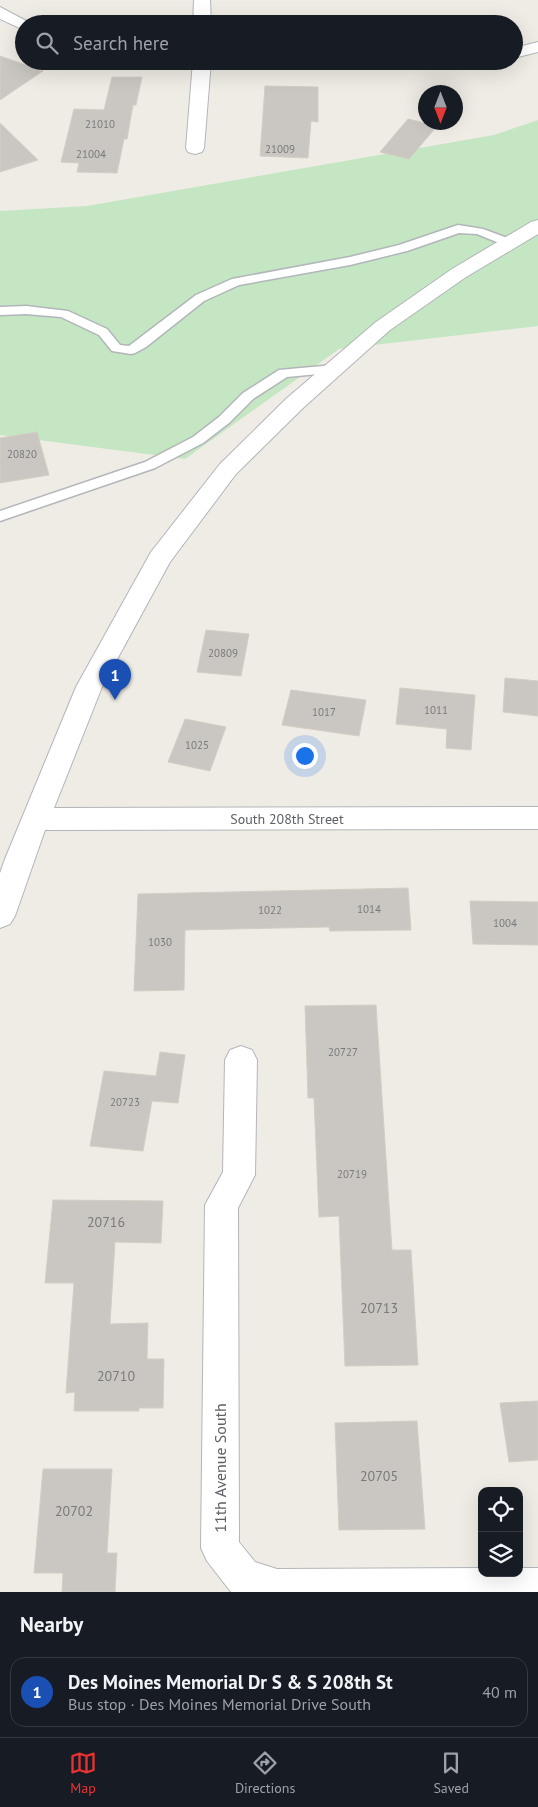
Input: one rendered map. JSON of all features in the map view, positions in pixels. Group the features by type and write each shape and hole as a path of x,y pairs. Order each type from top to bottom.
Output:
{"street":[{"path":"202,0 202,15"},
{"path":"0,12 15,20"},
{"path":"523,51 538,47"},
{"path":"195,148 201,70"},
{"path":"0,916 19,859 89,687 160,558 228,469 295,403 383,326 459,273 538,226"},
{"name":"South 208th Street","path":"36,819 538,818"},
{"name":"11th Avenue South","path":"241,1060 239,1175 221,1205 220,1548 243,1578 277,1588 538,1588"}],"lane":[{"path":"0,311 26,310 64,314 104,332 116,348 131,350 142,344 200,298 236,282 350,262 403,248 458,229 479,230 509,243"},
{"path":"0,516 150,465 198,440 224,420 248,396 284,373 334,369"}],"green space":[{"path":"538,120 538,326 339,349 185,459 0,435 0,211 87,206 494,135"}],"building":[{"path":"0,56 15,61 15,70 43,71 0,100"},
{"path":"112,77 142,77 136,105 133,105 127,139 124,139 117,173 77,172 79,163 61,162 74,109 104,110"},
{"path":"265,86 318,87 318,122 311,121 308,158 260,156"},
{"path":"408,119 418,121 418,130 434,130 409,159 380,152"},
{"path":"0,123 38,160 0,172"},
{"path":"37,432 49,475 0,483 0,438"},
{"path":"206,630 249,634 241,676 197,672"},
{"path":"505,678 538,681 538,716 503,712"},
{"path":"400,688 475,695 471,750 446,748 447,729 396,724"},
{"path":"291,690 366,700 359,736 282,725"},
{"path":"185,719 226,727 210,771 168,762"},
{"path":"408,888 411,930 330,931 329,927 185,930 184,990 134,991 138,894"},
{"path":"470,901 538,902 538,945 473,944"},
{"path":"376,1005 392,1250 411,1250 418,1365 345,1366 339,1216 319,1217 314,1098 308,1098 305,1006"},
{"path":"160,1052 185,1055 178,1103 152,1101 143,1151 90,1146 104,1071 156,1076"},
{"path":"53,1200 163,1201 161,1243 115,1242 110,1324 148,1323 147,1359 164,1359 163,1408 139,1408 139,1411 74,1411 75,1392 66,1393 74,1283 45,1283"},
{"path":"538,1401 538,1460 509,1462 500,1403"},
{"path":"417,1421 425,1529 339,1530 335,1423"},
{"path":"43,1469 112,1469 107,1553 117,1553 115,1592 62,1592 63,1573 34,1573"}],"place":[{"name":"Des Moines Memorial Dr S & S 208th St","path":"115,700"}]}
